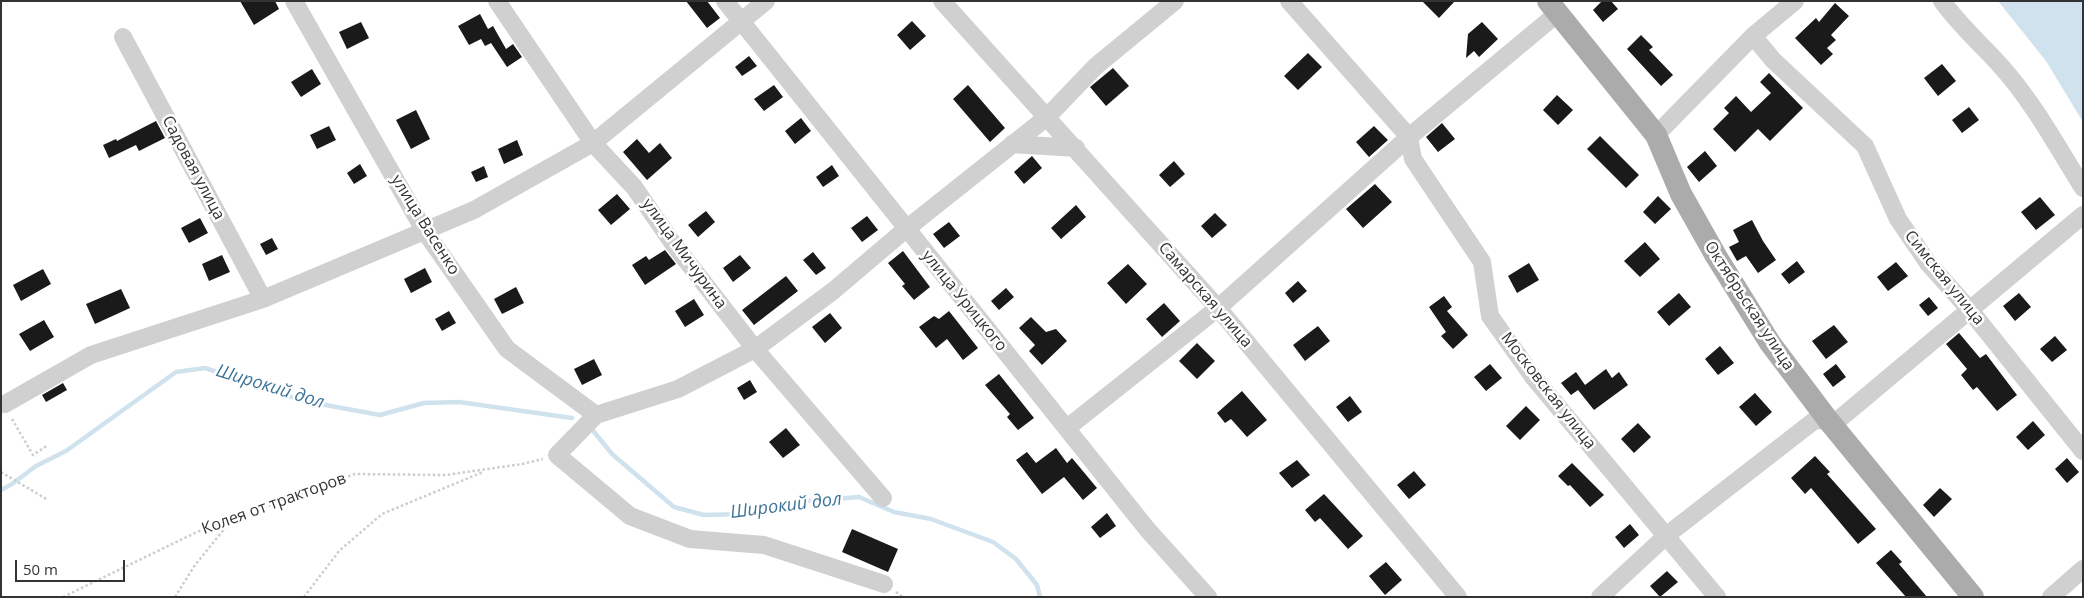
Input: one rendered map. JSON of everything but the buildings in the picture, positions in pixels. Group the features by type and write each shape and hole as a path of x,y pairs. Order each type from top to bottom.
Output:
{"main road":[{"name":"Октябрьская улица","path":"1553,7 1656,135 1681,194 1716,256 1770,343 1828,420 1973,597"}],"street":[{"name":"улица Васенко","path":"294,1 424,230 507,349 596,415"},
{"name":"улица Мичурина","path":"497,1 594,143 634,187 672,242 755,349 883,498"},
{"name":"улица Урицкого","path":"726,1 1147,529 1208,597"},
{"path":"5,404 90,355 263,299 474,210 594,143 766,1"},
{"name":"Самарская улица","path":"942,1 1218,308 1458,597"},
{"path":"884,584 764,545 690,539 630,516 557,455 596,415 678,389 755,349 833,291 906,229 1047,117 1096,66 1175,1"},
{"name":"Московская улица","path":"1289,1 1409,137 1413,159 1482,262 1490,316 1534,378 1717,597"},
{"path":"1656,135 1753,36 1795,1"},
{"path":"1942,1 1961,27 1999,64 2034,110 2083,188"},
{"path":"1067,428 1218,308 1553,7"},
{"name":"Садовая улица","path":"123,36 263,299"},
{"name":"Симская улица","path":"1753,36 1773,60 1865,146 1898,220 1928,262 1969,309 2083,451"},
{"path":"1012,144 1076,148"},
{"path":"1600,597 1667,535 1815,420 1837,421 2083,215"},
{"path":"2051,597 2083,569"}],"path":[{"path":"18,428 33,455 48,446"},
{"name":"Колея от тракторов","path":"63,597 197,532 355,474 446,475 488,470 557,455"},
{"path":"304,597 339,551 382,514 488,470"},
{"path":"1,472 48,500"},
{"path":"175,597 195,565 231,521"}],"water":[{"path":"1998,1 2083,1 2083,122 2046,61"}],"waterway":[{"name":"Широкий дол","path":"1,490 36,466 66,451 176,372 205,368 304,401 380,415 424,403 459,402 572,418"},
{"name":"Широкий дол","path":"590,427 612,454 674,507 704,515 745,514 781,503 859,497 894,512 931,519 993,542 1016,559 1037,585 1040,597"}]}
